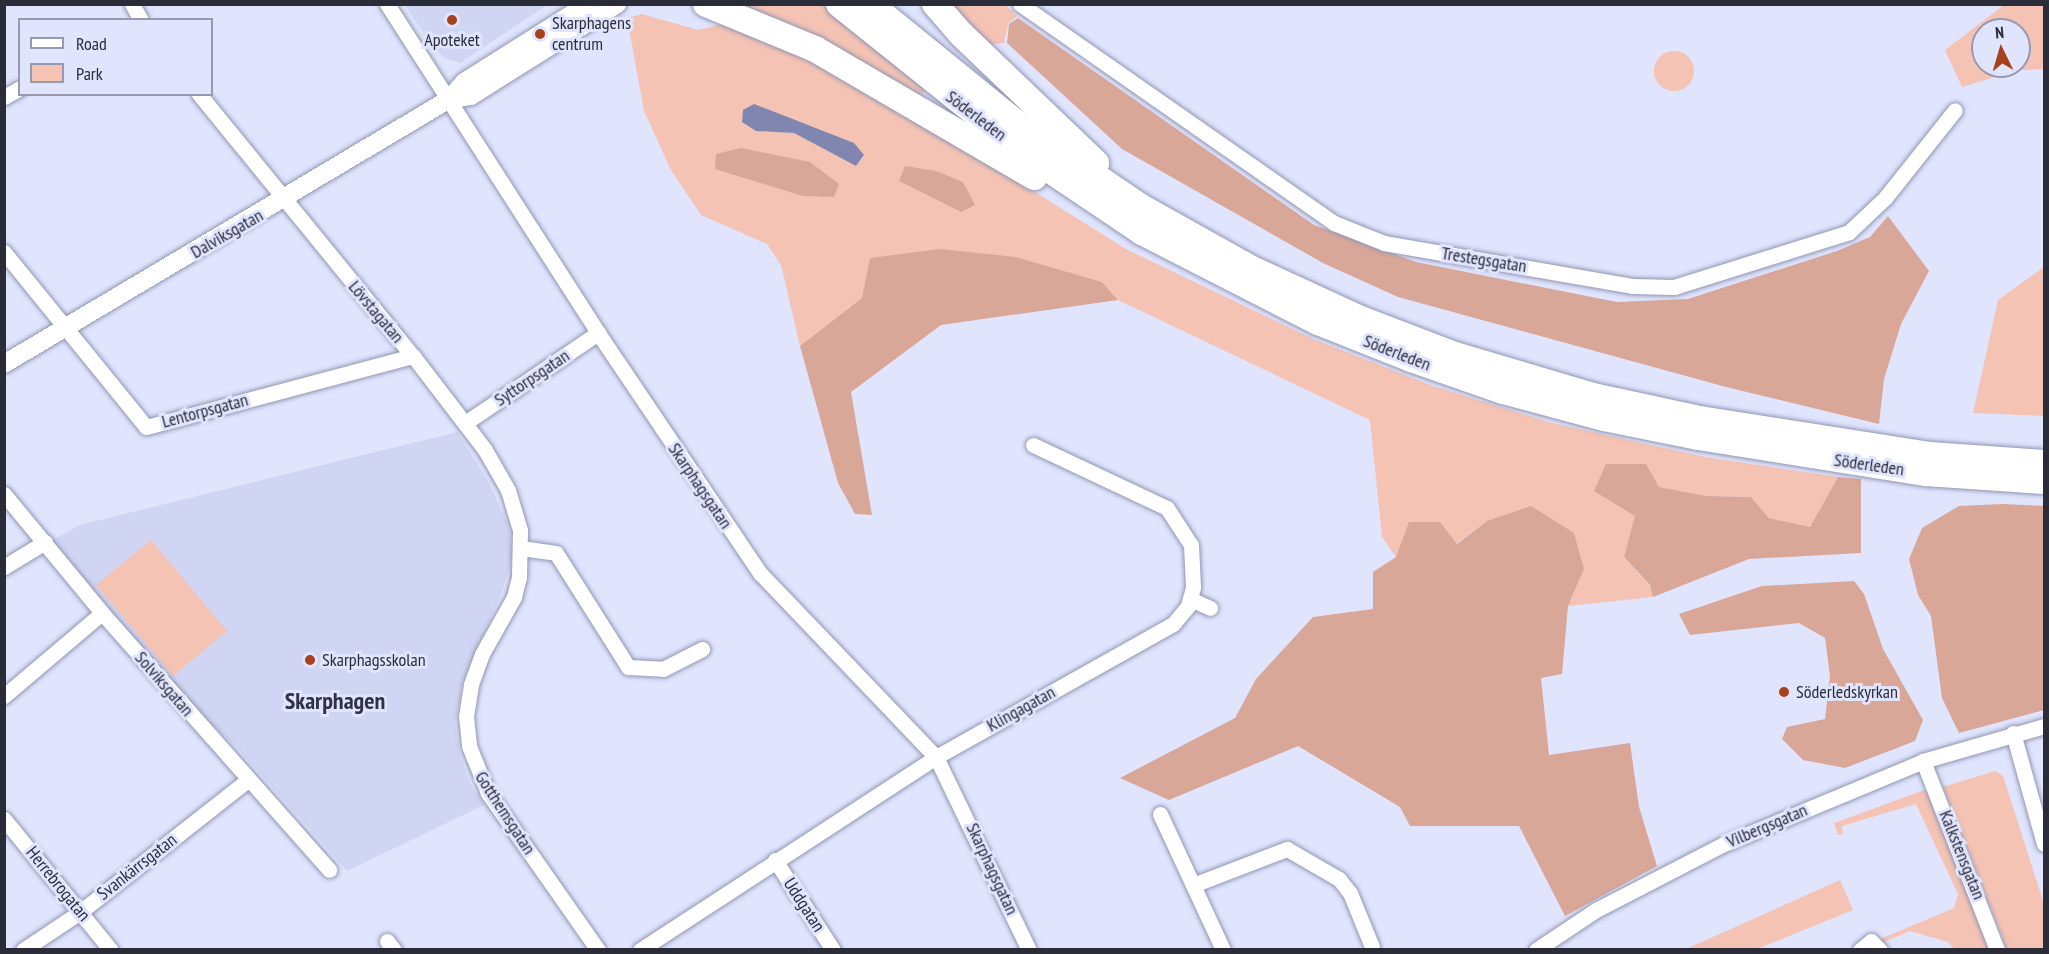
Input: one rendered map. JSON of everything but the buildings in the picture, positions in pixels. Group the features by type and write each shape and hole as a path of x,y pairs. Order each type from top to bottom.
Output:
{"highway":[{"path":"706,4 815,49 1078,203 1142,219"},
{"name":"Söderleden","path":"839,4 918,71 1029,156 1318,322 1503,391 1604,418 1794,454 1926,473 2044,481"},
{"name":"Söderleden","path":"870,4 1014,121 1142,219 1358,318 1455,356 1614,400 1800,437 1930,455 2044,463"},
{"path":"935,4 961,34 1142,219"}],"street":[{"name":"Skarphagsgatan","path":"387,4 598,333 760,573 936,757 1029,950"},
{"name":"Dalviksgatan","path":"4,364 284,200 448,100 464,82 588,4"},
{"name":"Dalviksgatan","path":"448,100 471,96 617,4"},
{"name":"Trestegsgatan","path":"1020,4 1334,223 1384,243 1633,286 1674,287 1849,232 1885,198 1955,110"},
{"path":"4,97 18,89"},
{"name":"Lövstagatan","path":"200,96 413,356 465,423 508,490 520,530 521,548 514,597"},
{"name":"Lentorpsgatan","path":"4,252 146,427 413,356"},
{"name":"Syttorpsgatan","path":"465,423 598,333"},
{"name":"Klingagatan","path":"640,950 936,757 1173,624 1190,599 1194,564 1191,545 1167,508 1033,446"},
{"name":"Solviksgatan","path":"4,494 102,613 329,870"},
{"path":"4,567 45,542"},
{"path":"521,548 556,553 628,667 663,669 702,649"},
{"name":"Gotthemsgatan","path":"514,597 471,685 466,716 470,746 488,793 598,950"},
{"path":"1190,599 1210,608"},
{"path":"4,696 102,613"},
{"name":"Vilbergsgatan","path":"1536,950 1596,910 1724,844 1923,761 2013,733 2044,726"},
{"path":"2013,733 2041,819 2044,844"},
{"name":"Kalkstensgatan","path":"1923,761 1997,950"},
{"name":"Svankärrsgatan","path":"23,950 80,912 248,780"},
{"path":"1160,814 1223,950"},
{"name":"Herrebrogatan","path":"4,819 111,950"},
{"path":"1193,885 1287,849 1339,879 1350,893 1372,947"},
{"name":"Uddgatan","path":"775,860 833,950"}],"shaded area":[{"name":"Skarphagens centrum","path":"405,5 547,5 460,63 444,58 433,47"},
{"path":"1018,18 1314,225 1416,262 1617,302 1688,299 1837,251 1870,237 1888,216 1929,271 1901,324 1884,379 1879,424 1726,387 1398,297 1323,263 1122,149 1007,43 1009,24"},
{"path":"754,104 854,143 864,155 856,166 794,133 756,131 742,122 743,110"},
{"path":"741,148 810,162 839,184 834,197 803,196 715,169 716,154"},
{"path":"905,166 936,171 963,182 975,205 961,212 899,181"},
{"path":"940,249 1016,257 1102,282 1118,300 941,325 851,392 872,515 855,514 838,483 800,346 862,298 870,258"},
{"name":"Skarphagsskolan","path":"457,432 488,481 509,527 512,559 501,595 463,680 455,724 460,755 470,784 484,805 347,871 239,750 170,684 52,540 80,525"},
{"path":"1606,464 1646,464 1659,487 1706,496 1751,497 1769,518 1810,527 1838,477 1861,479 1861,553 1749,559 1653,597 1650,585 1624,557 1635,516 1594,491"},
{"path":"2002,504 2044,506 2044,710 1959,733 1942,698 1931,616 1918,595 1909,559 1922,528 1959,506"},
{"path":"1531,506 1574,533 1584,569 1568,606 1562,674 1541,678 1549,755 1630,743 1639,807 1657,866 1565,916 1519,826 1410,826 1400,807 1298,746 1169,800 1120,778 1235,718 1256,679 1313,617 1373,609 1373,572 1396,557 1409,522 1440,522 1457,544 1487,521"},
{"path":"1854,581 1864,594 1883,649 1923,720 1915,741 1845,768 1803,760 1782,739 1787,727 1825,719 1830,676 1825,638 1799,623 1690,635 1679,614 1762,586"}],"green space":[{"path":"741,5 823,5 927,89 921,95 836,47"},
{"path":"950,5 1005,5 1017,16 1008,24 1004,43 987,45"},
{"path":"2004,5 2044,5 2044,69 2031,70 2031,18 1987,18"},
{"path":"642,14 698,30 727,23 794,51 886,99 1126,249 1313,339 1430,385 1552,423 1705,457 1838,477 1810,527 1769,518 1751,497 1706,496 1659,487 1636,516 1624,557 1650,586 1653,597 1568,606 1584,569 1487,521 1456,544 1396,557 1382,537 1370,420 1118,300 1102,282 1016,257 862,298 800,346 781,265 767,244 701,215 671,170 644,111 627,18","holes":["744,110 864,156 856,166 794,133 756,131"]},
{"path":"1971,30 1971,78 1992,78 1962,87 1945,50"},
{"path":"1674,51 1682,52 1688,57 1693,63 1693,79 1688,85 1682,90 1674,91 1666,90 1660,85 1655,79 1654,71 1655,63 1660,57 1666,52"},
{"path":"2044,267 2044,416 1973,413 1998,300"},
{"path":"151,540 227,631 173,676 96,585"},
{"path":"1995,771 2003,776 2044,904 2044,949 2007,949 1943,787"},
{"path":"1927,789 1989,949 1954,949 1948,942 1910,931 1884,942 1878,940 1954,908 1958,894 1916,804 1842,826 1843,834 1838,835 1834,823"},
{"path":"1840,880 1853,910 1757,949 1686,949"}],"place":[{"name":"Apoteket","path":"452,20"},
{"name":"Skarphagens centrum","path":"540,34"},
{"name":"Skarphagsskolan","path":"310,660"},
{"name":"Söderledskyrkan","path":"1784,692"}],"district":[{"name":"Skarphagen","path":"335,701"}]}
